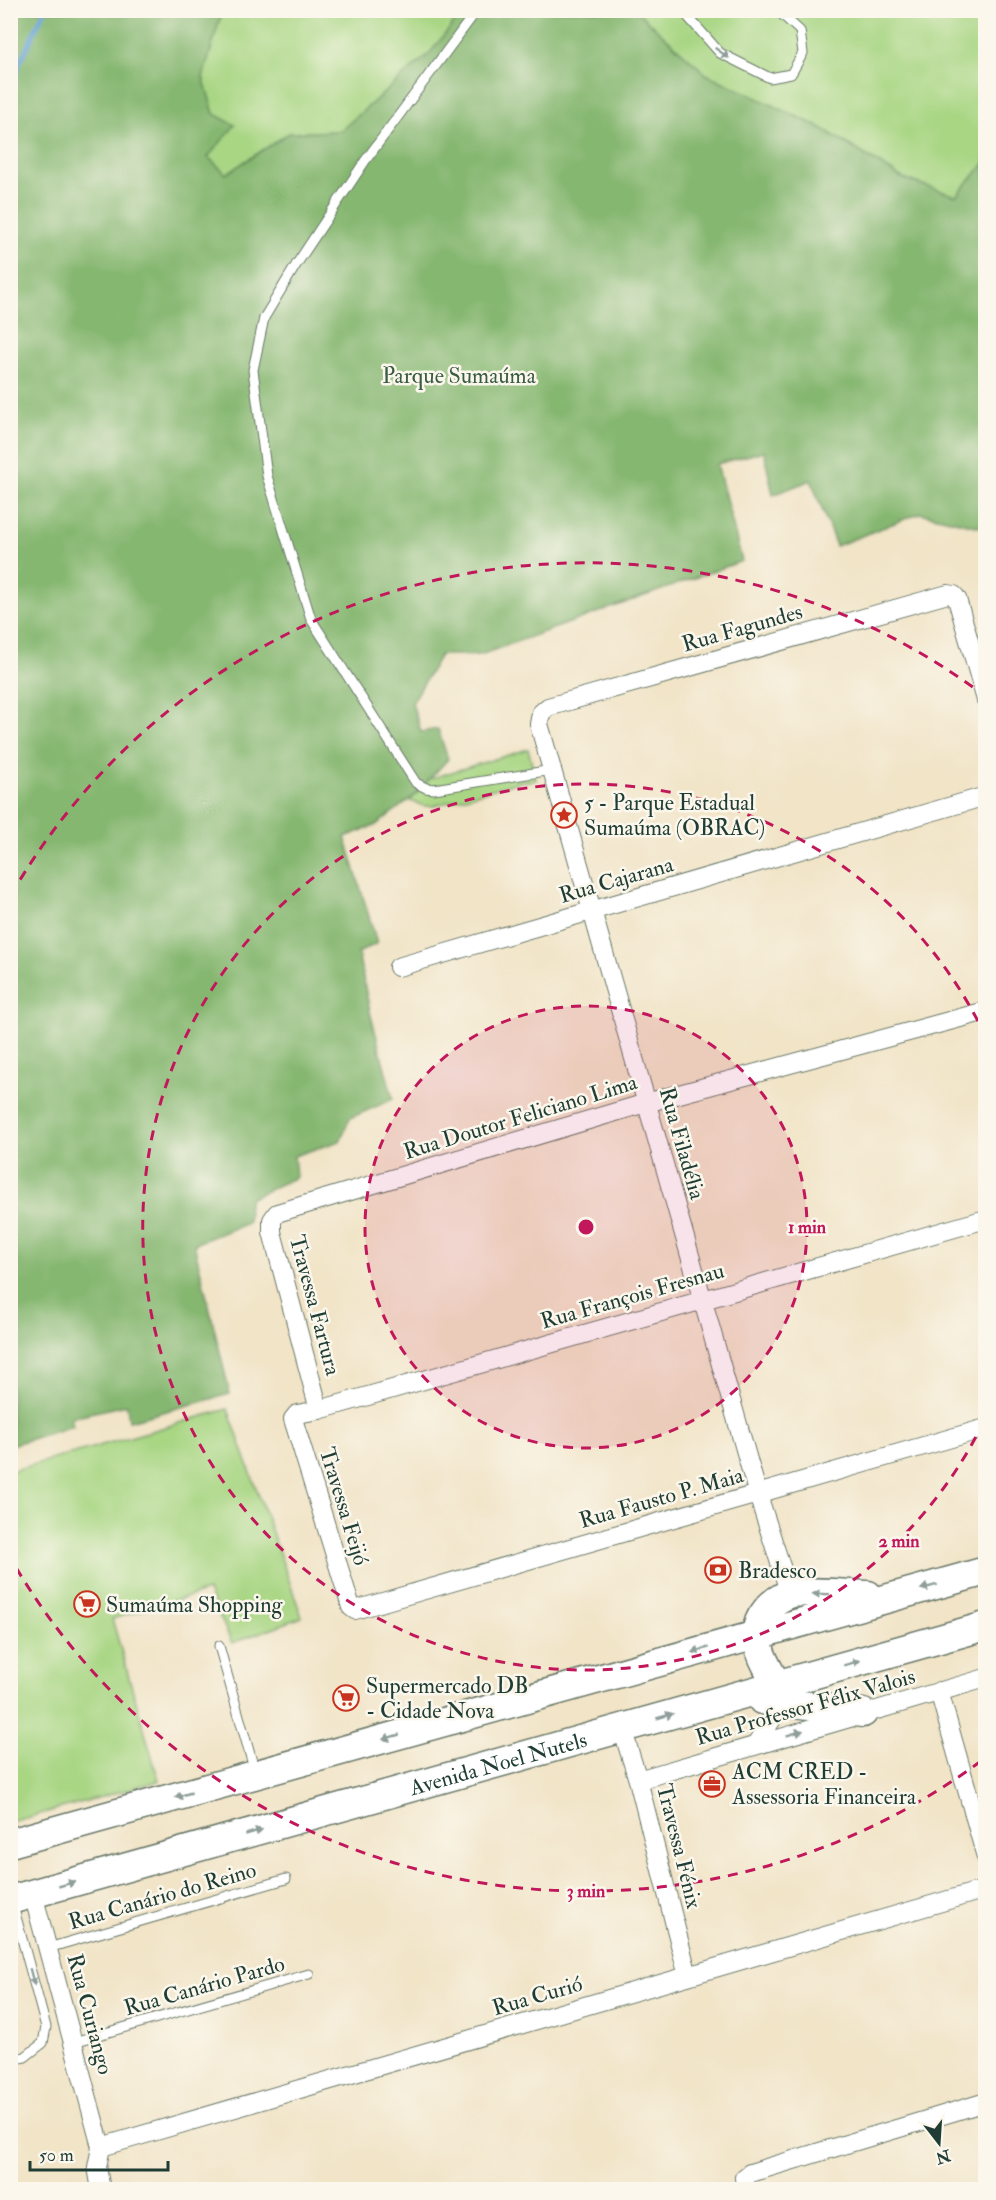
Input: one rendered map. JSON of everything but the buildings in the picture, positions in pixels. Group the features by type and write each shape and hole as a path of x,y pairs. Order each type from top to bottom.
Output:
{"main road":[{"path":"10,1843 986,1572"},
{"path":"863,1713 780,1694 764,1662 756,1635 758,1622 776,1602 790,1594 900,1595"},
{"name":"Avenida Noel Nutels","path":"18,1898 736,1696 780,1694 986,1626"}],"street":[{"name":"Rua Fagundes","path":"548,707 948,594 954,595 957,599 986,700"},
{"name":"Rua Filadélia","path":"548,707 541,713 539,724 758,1495 790,1594"},
{"name":"Rua Cajarana","path":"398,967 986,796"},
{"name":"Rua Doutor Feliciano Lima","path":"277,1214 646,1103 986,1011"},
{"name":"Travessa Fartura","path":"277,1214 272,1220 272,1232 319,1410"},
{"name":"Rua François Fresnau","path":"293,1419 297,1414 319,1410 986,1219"},
{"name":"Travessa Feijó","path":"293,1419 351,1607"},
{"name":"Rua Fausto P. Maia","path":"351,1607 355,1610 364,1608 986,1428"},
{"name":"Rua Professor Félix Valois","path":"638,1780 986,1678"},
{"path":"939,1691 986,1857"},
{"path":"756,1745 780,1694"},
{"name":"Travessa Fénix","path":"622,1728 638,1780 688,1977"},
{"name":"Rua Curió","path":"101,2147 986,1889"},
{"name":"Rua Curiango","path":"18,1898 48,1948 101,2147 98,2167 101,2190"},
{"path":"745,2184 750,2173 986,2102"}],"lane":[{"path":"477,10 365,162 296,265 264,318 253,370 267,476 311,619 416,783 435,789 552,770"},
{"path":"682,10 720,53 770,78 791,75 803,53 800,32 777,10"},
{"path":"219,1646 256,1774"},
{"name":"Rua Canário do Reino","path":"48,1948 286,1880"},
{"path":"10,2060 25,2057 44,2043 46,2028 18,1898"},
{"name":"Rua Canário Pardo","path":"74,2042 309,1974"}],"green space":[{"name":"Parque Sumaúma","path":"464,10 637,11 706,74 823,129 904,179 956,196 985,163 985,528 920,513 836,546 811,480 773,495 764,451 717,464 742,561 480,655 440,655 412,703 421,732 438,729 448,759 414,796 376,825 345,837 377,943 358,953 370,1012 393,1099 350,1118 340,1141 294,1156 296,1177 249,1199 248,1223 194,1244 230,1394 129,1421 127,1405 71,1417 73,1426 11,1445 11,11 222,11 203,77 214,114 235,125 208,157 226,174 289,133 340,131 430,53"},
{"path":"222,11 464,11 430,53 340,131 289,133 226,174 208,157 214,114 203,77"},
{"path":"637,11 985,11 985,163 956,196 904,179 823,129 706,74"},
{"path":"528,749 536,780 518,782 434,806 424,806 410,801 429,779"},
{"name":"Sumaúma Shopping","path":"228,1409 302,1617 232,1643 208,1591 112,1619 159,1781 11,1822 11,1471"}],"waterway":[{"path":"10,94 19,64 45,10"}],"place":[{"name":"5 - Parque Estadual Sumaúma (OBRAC)","path":"564,815"},
{"name":"Bradesco","path":"718,1570"},
{"name":"Sumaúma Shopping","path":"87,1604"},
{"name":"Supermercado DB - Cidade Nova","path":"346,1698"},
{"name":"ACM CRED - Assessoria Financeira","path":"712,1784"}]}
